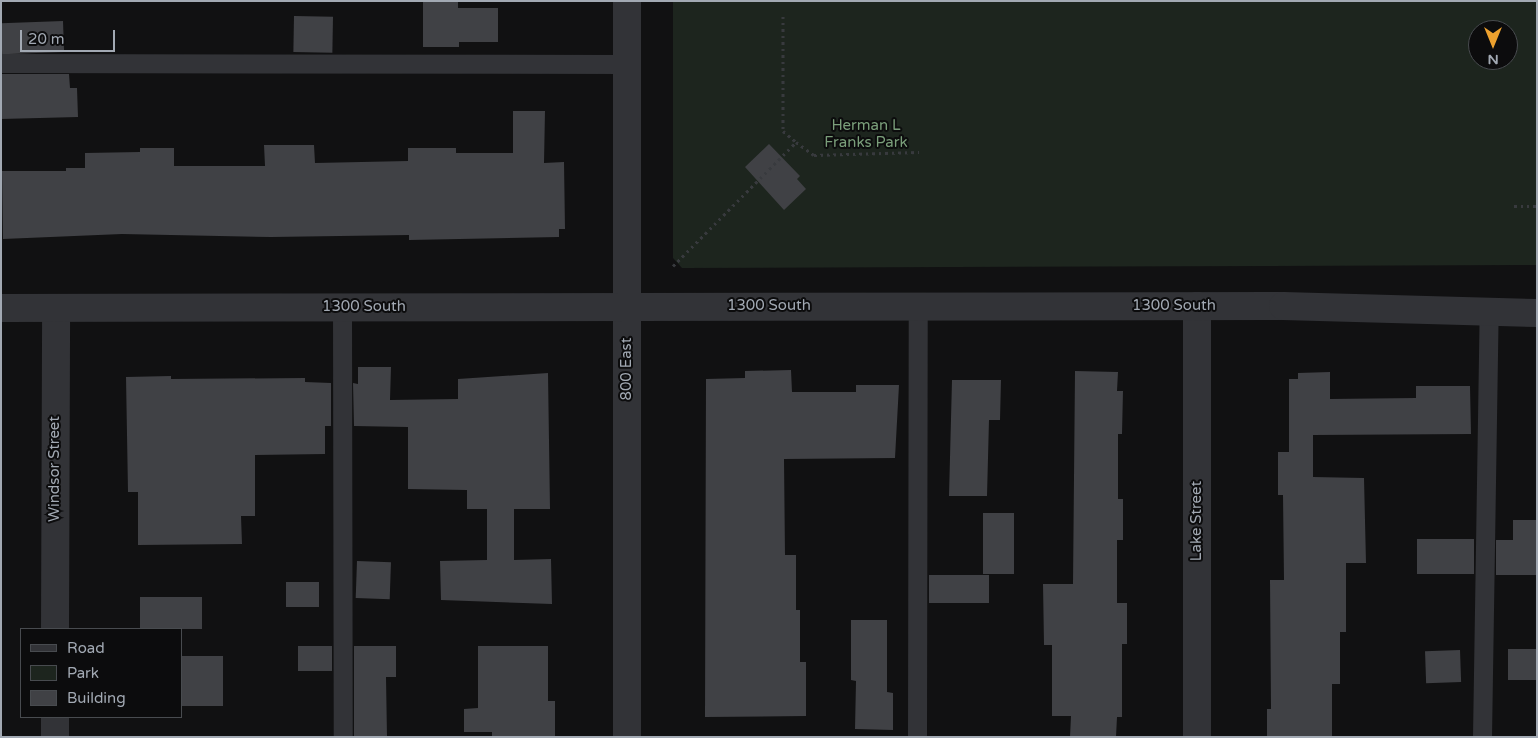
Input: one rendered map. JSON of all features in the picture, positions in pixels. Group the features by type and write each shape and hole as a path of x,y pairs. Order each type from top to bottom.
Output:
{"street":[{"name":"800 East","path":"627,1 627,737"},
{"name":"1300 South","path":"1,308 1197,306 1537,313"},
{"name":"Lake Street","path":"1197,306 1197,737"},
{"name":"Windsor Street","path":"55,628 56,308"},
{"path":"55,718 55,737"}],"lane":[{"path":"1,63 627,64"},
{"path":"917,737 918,306"},
{"path":"342,307 343,737"},
{"path":"1482,737 1489,312"}],"path":[{"path":"783,16 783,131 814,155 919,152"},
{"path":"673,266 796,142"},
{"path":"1514,206 1537,206"}],"green space":[{"name":"Herman L Franks Park","path":"673,1 1537,1 1537,265 682,268 673,258"}],"building":[{"path":"423,1 458,1 458,8 498,8 498,42 459,42 459,47 423,47"},
{"path":"294,16 333,17 332,53 293,52"},
{"path":"63,21 64,52 2,54 1,23"},
{"path":"1,74 69,74 70,88 77,88 78,117 1,119"},
{"path":"513,111 545,111 544,163 564,162 565,229 559,229 559,237 409,240 409,235 271,237 122,234 3,239 2,171 66,171 66,168 85,168 85,153 140,152 140,148 174,148 174,166 265,166 264,145 314,145 315,163 408,161 408,148 456,148 456,153 513,153"},
{"path":"769,144 800,176 797,179 806,189 784,210 745,167"},
{"path":"358,367 391,367 390,400 458,399 458,379 548,373 550,509 514,509 514,560 551,559 552,604 441,600 440,561 487,560 487,509 467,509 467,490 408,489 408,427 354,426 353,383 358,384"},
{"path":"791,370 792,392 856,392 856,385 899,385 895,458 784,459 785,555 796,555 796,610 800,610 800,662 806,662 806,716 705,717 706,379 745,378 745,371"},
{"path":"1075,371 1118,372 1117,391 1123,391 1122,434 1118,434 1118,499 1123,499 1123,540 1117,540 1117,603 1127,603 1127,644 1122,644 1122,717 1117,717 1116,737 1070,737 1071,716 1052,716 1052,645 1044,645 1043,584 1073,584"},
{"path":"1330,372 1330,399 1416,398 1416,386 1470,386 1471,434 1313,435 1313,477 1364,478 1366,563 1346,563 1346,632 1340,632 1340,684 1332,684 1332,737 1267,737 1267,709 1271,709 1270,580 1284,580 1283,495 1278,495 1278,452 1289,452 1289,379 1298,379 1298,373"},
{"path":"171,376 171,379 305,378 305,382 331,383 331,426 325,426 325,454 255,455 255,516 241,516 242,544 138,545 138,492 128,492 126,377"},
{"path":"952,380 1001,380 1000,420 989,420 987,496 949,496"},
{"path":"983,513 1014,513 1014,574 983,574"},
{"path":"1513,520 1537,520 1537,575 1496,575 1496,540 1513,540"},
{"path":"1417,539 1474,539 1474,574 1417,574"},
{"path":"357,561 391,562 390,599 356,598"},
{"path":"929,575 989,575 989,603 929,603"},
{"path":"286,582 319,582 319,607 286,607"},
{"path":"140,597 202,597 202,629 140,628"},
{"path":"851,620 887,620 887,692 893,693 893,730 855,729 856,681 851,680"},
{"path":"298,646 332,646 332,671 298,671"},
{"path":"354,646 396,646 396,677 386,677 387,737 354,737"},
{"path":"478,646 548,646 548,701 555,701 555,737 492,737 492,732 464,732 464,709 478,708"},
{"path":"1508,649 1537,649 1537,680 1508,680"},
{"path":"1460,650 1461,682 1426,683 1425,651"},
{"path":"182,656 223,656 223,706 182,706"}]}
